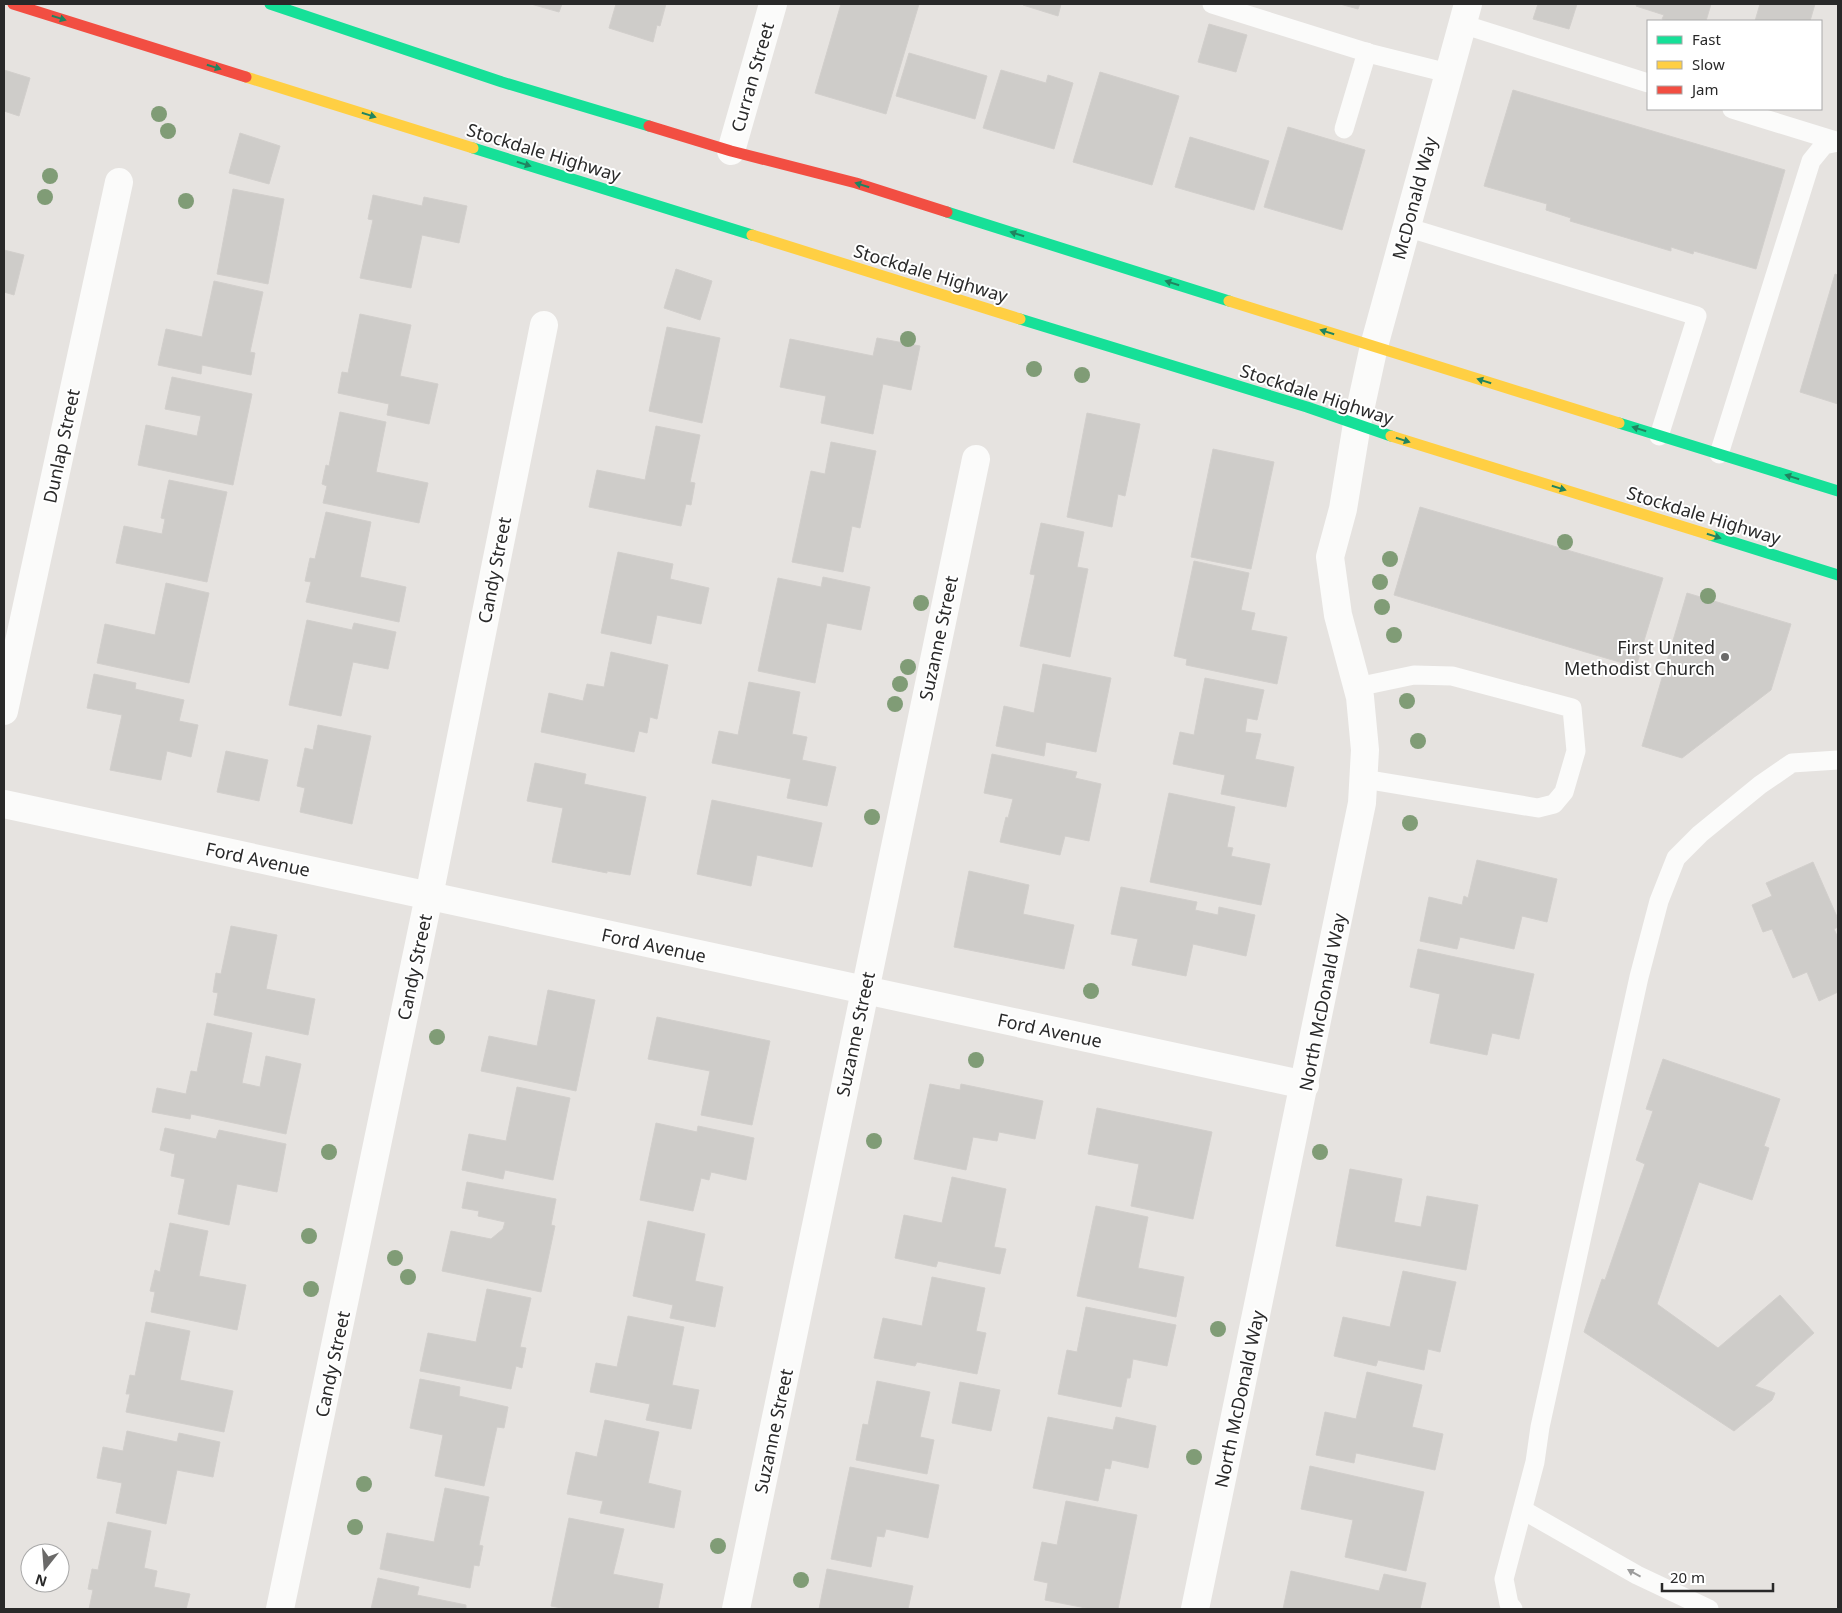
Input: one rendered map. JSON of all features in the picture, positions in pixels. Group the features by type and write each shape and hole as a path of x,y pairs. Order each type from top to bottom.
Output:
{"main road":[{"name":"Stockdale Highway","path":"13,4 963,302 1297,404 1838,575"},
{"path":"270,4 502,82 731,150 856,183 1838,491"}],"street":[{"name":"Curran Street","path":"731,150 773,4"},
{"name":"McDonald Way","path":"1364,393 1374,346 1465,14"},
{"name":"Dunlap Street","path":"4,711 119,182"},
{"name":"Candy Street","path":"280,1609 429,896 544,325"},
{"name":"North McDonald Way","path":"1195,1609 1362,803 1365,750 1360,697 1338,615 1330,557 1343,509 1364,393"},
{"name":"Suzanne Street","path":"736,1609 976,459"},
{"name":"Ford Avenue","path":"4,804 1305,1085"}],"lane":[{"path":"1212,4 1367,52 1448,73"},
{"path":"1465,14 1647,83"},
{"path":"1344,129 1367,52"},
{"path":"1735,110 1837,141"},
{"path":"1719,454 1811,161 1824,146 1837,141"},
{"path":"1406,227 1697,316 1659,436"},
{"path":"1357,687 1414,675 1452,676 1572,708 1576,732 1576,751 1564,792 1554,804 1538,808 1364,779"},
{"path":"1513,1609 1509,1604 1504,1579 1535,1462 1540,1427 1639,977 1660,901 1676,858 1715,822 1760,785 1792,764 1838,760"},
{"path":"1523,1510 1637,1575 1709,1609"}],"building":[{"path":"531,4 562,4 559,12"},
{"path":"616,4 666,4 660,26 657,25 653,42 609,28"},
{"path":"841,4 919,4 886,114 815,93"},
{"path":"1024,4 1061,4 1058,16"},
{"path":"1340,4 1360,4 1358,9"},
{"path":"1538,4 1577,4 1569,29 1533,19"},
{"path":"1637,4 1711,4 1706,20 1666,20 1662,19 1664,15 1636,6"},
{"path":"1760,4 1815,4 1810,20 1755,20"},
{"path":"1209,24 1247,35 1236,72 1198,62"},
{"path":"909,53 987,76 975,119 896,96"},
{"path":"4,70 30,78 19,116 4,111"},
{"path":"1001,70 1046,83 1048,75 1073,83 1054,149 983,128"},
{"path":"1100,72 1179,96 1152,185 1073,162"},
{"path":"1513,90 1785,170 1756,269 1694,251 1693,254 1671,247 1671,251 1570,221 1571,218 1546,210 1547,204 1484,186"},
{"path":"1288,127 1365,150 1342,230 1264,207"},
{"path":"240,133 280,146 269,184 229,173"},
{"path":"1190,137 1269,161 1254,210 1175,187"},
{"path":"233,189 284,199 268,284 217,274"},
{"path":"373,195 422,206 424,197 467,206 459,243 422,235 411,288 360,278 373,220 368,219"},
{"path":"4,250 24,255 14,295 4,292"},
{"path":"676,269 712,281 700,320 664,308"},
{"path":"1835,274 1838,275 1838,404 1800,392"},
{"path":"214,281 263,292 250,352 255,353 251,375 202,365 201,374 158,365 166,329 202,337"},
{"path":"360,314 411,325 400,376 438,384 429,424 387,415 389,404 338,393 342,372 348,373"},
{"path":"667,327 720,338 702,423 649,411"},
{"path":"877,338 920,346 911,390 883,384 873,434 821,423 826,396 780,387 790,339 873,356"},
{"path":"172,377 252,394 233,485 138,465 146,425 197,436 201,416 165,409"},
{"path":"340,412 386,422 376,472 428,483 419,523 323,503 327,486 322,484 326,465 329,466"},
{"path":"1087,413 1140,424 1125,496 1118,494 1112,527 1067,517"},
{"path":"656,426 700,435 690,482 695,483 691,505 686,504 681,526 589,507 597,470 645,480"},
{"path":"831,442 876,451 860,528 852,526 843,572 792,562 811,471 825,474"},
{"path":"1213,449 1274,462 1251,569 1191,557"},
{"path":"169,480 227,492 207,582 116,563 124,526 162,534 165,519 161,518"},
{"path":"1420,507 1663,578 1636,667 1394,595"},
{"path":"326,512 371,522 360,577 406,587 399,622 306,602 311,582 305,581 310,558 315,559"},
{"path":"1041,523 1084,532 1077,567 1088,569 1070,657 1020,646 1035,575 1030,574"},
{"path":"618,552 673,564 670,579 709,588 701,624 657,615 651,644 601,633"},
{"path":"1194,561 1249,573 1241,610 1255,613 1251,630 1287,637 1277,684 1186,665 1187,659 1174,656"},
{"path":"823,577 870,587 861,630 827,623 815,683 758,671 778,578 821,587"},
{"path":"166,583 209,593 189,683 97,663 105,624 155,635"},
{"name":"First United Methodist Church","path":"1687,593 1791,624 1771,690 1682,758 1642,746"},
{"path":"307,620 352,630 354,623 396,632 388,669 353,662 341,716 289,705"},
{"path":"611,652 668,665 657,719 650,717 647,733 639,731 634,752 541,732 549,693 583,701 587,684 604,687"},
{"path":"1043,664 1111,678 1096,752 1046,742 1044,756 996,746 1004,706 1034,713"},
{"path":"94,674 136,683 135,689 184,700 179,721 198,725 191,757 167,751 161,780 110,770 122,715 87,708"},
{"path":"1205,678 1264,690 1257,720 1247,718 1245,732 1261,734 1255,759 1294,767 1286,807 1221,794 1225,775 1173,764 1180,732 1194,735"},
{"path":"749,682 800,692 792,734 807,737 802,760 836,767 827,806 787,798 791,779 712,763 719,731 738,735"},
{"path":"318,725 371,736 352,824 300,812 305,788 297,786 305,748 313,750"},
{"path":"226,751 268,760 259,801 217,792"},
{"path":"992,754 1077,772 1075,778 1101,784 1089,841 1065,836 1060,855 1000,842 1013,799 984,793"},
{"path":"535,763 586,774 584,784 646,797 630,875 607,871 607,873 552,862 563,808 527,801"},
{"path":"1169,793 1235,807 1227,847 1233,848 1231,856 1270,864 1261,905 1150,882"},
{"path":"712,800 822,823 812,867 757,855 751,886 697,874"},
{"path":"1477,860 1557,879 1547,922 1522,916 1514,949 1460,937 1457,949 1420,941 1429,897 1462,905 1464,896 1468,898"},
{"path":"1813,862 1838,919 1838,927 1834,929 1838,938 1838,992 1819,1001 1807,972 1793,978 1772,929 1763,932 1752,905 1772,896 1766,883"},
{"path":"969,871 1029,885 1023,914 1074,925 1064,969 954,947"},
{"path":"1121,887 1197,902 1195,910 1218,915 1219,907 1255,915 1246,956 1193,944 1186,976 1132,965 1138,939 1111,934"},
{"path":"231,926 277,935 266,989 315,999 308,1035 214,1015 218,993 213,992 216,973 221,974"},
{"path":"1418,949 1534,974 1519,1039 1492,1033 1487,1055 1430,1043 1440,994 1410,987"},
{"path":"548,990 595,1000 576,1091 481,1071 489,1036 537,1046"},
{"path":"657,1017 770,1041 752,1125 701,1115 710,1071 648,1059"},
{"path":"207,1023 252,1033 242,1083 260,1087 266,1056 301,1064 286,1134 191,1114 190,1119 152,1112 157,1088 186,1094 191,1071 197,1072"},
{"path":"1663,1059 1780,1099 1764,1146 1769,1148 1752,1200 1699,1182 1657,1304 1718,1348 1780,1295 1814,1333 1755,1386 1775,1393 1772,1400 1734,1431 1584,1332 1602,1279 1605,1280 1645,1164 1636,1160 1653,1111 1646,1109"},
{"path":"930,1084 960,1090 961,1084 1043,1101 1035,1139 999,1132 997,1141 973,1137 966,1170 914,1159"},
{"path":"517,1087 570,1098 553,1180 505,1170 503,1179 462,1170 469,1134 506,1141"},
{"path":"1097,1108 1212,1132 1193,1219 1131,1206 1139,1164 1088,1154"},
{"path":"656,1123 697,1132 698,1126 754,1138 746,1180 711,1172 709,1180 701,1178 693,1211 640,1200"},
{"path":"165,1128 216,1139 219,1130 286,1144 277,1192 237,1184 229,1225 178,1214 185,1179 171,1176 175,1154 160,1150"},
{"path":"1350,1169 1402,1179 1394,1222 1421,1227 1427,1196 1478,1205 1466,1270 1336,1246"},
{"path":"952,1177 1006,1189 994,1247 1006,1249 1000,1274 938,1261 936,1267 895,1258 904,1215 942,1223"},
{"path":"467,1182 556,1199 551,1225 555,1226 541,1292 442,1271 451,1231 491,1239 503,1229 505,1222 478,1216 479,1211 462,1208"},
{"path":"1096,1206 1148,1217 1138,1268 1184,1277 1176,1317 1077,1296"},
{"path":"648,1221 705,1234 695,1281 723,1287 715,1327 670,1318 673,1305 633,1296"},
{"path":"170,1223 208,1231 199,1276 246,1285 237,1330 151,1312 155,1292 150,1291 155,1270 160,1272"},
{"path":"1403,1271 1456,1282 1440,1352 1428,1349 1424,1370 1378,1360 1376,1366 1334,1356 1343,1317 1390,1327"},
{"path":"932,1277 985,1288 976,1331 986,1333 977,1374 917,1362 915,1366 874,1358 883,1318 922,1326"},
{"path":"487,1289 531,1298 520,1347 526,1348 522,1368 516,1366 511,1389 420,1371 428,1333 476,1342"},
{"path":"1086,1307 1176,1325 1167,1366 1133,1359 1130,1378 1127,1378 1121,1407 1058,1394 1067,1350 1077,1352"},
{"path":"628,1316 684,1327 672,1385 699,1390 691,1429 646,1420 650,1404 590,1392 596,1363 617,1367"},
{"path":"146,1322 190,1331 180,1380 233,1391 224,1432 126,1412 130,1394 126,1394 130,1375 135,1376"},
{"path":"1367,1372 1422,1385 1412,1427 1443,1434 1435,1470 1356,1453 1354,1463 1316,1455 1325,1412 1356,1419"},
{"path":"420,1379 460,1387 459,1396 508,1407 504,1428 497,1427 484,1486 435,1476 443,1435 410,1428"},
{"path":"877,1381 930,1392 920,1437 934,1440 927,1474 856,1460 863,1424 868,1425"},
{"path":"960,1382 1000,1390 991,1431 952,1423"},
{"path":"1048,1417 1113,1430 1116,1417 1156,1426 1148,1468 1112,1460 1110,1469 1105,1468 1098,1501 1033,1488"},
{"path":"605,1420 659,1432 648,1483 681,1491 674,1528 600,1513 603,1501 567,1494 576,1452 597,1457"},
{"path":"127,1431 177,1442 179,1433 220,1442 213,1477 177,1470 166,1524 116,1513 122,1483 97,1478 103,1447 123,1451"},
{"path":"1310,1466 1424,1492 1406,1571 1345,1557 1353,1520 1301,1509"},
{"path":"850,1467 939,1485 928,1538 886,1529 884,1537 877,1536 871,1567 831,1559"},
{"path":"445,1488 489,1497 479,1545 483,1546 479,1566 474,1565 470,1588 380,1569 387,1533 434,1542"},
{"path":"1066,1501 1137,1515 1118,1609 1091,1609 1045,1600 1048,1583 1034,1580 1042,1542 1057,1545"},
{"path":"569,1518 624,1529 613,1574 663,1584 658,1609 567,1609 551,1606"},
{"path":"108,1522 151,1531 144,1568 157,1571 154,1587 190,1594 186,1609 89,1609 93,1590 88,1589 92,1569 98,1570"},
{"path":"827,1569 913,1586 908,1609 819,1609"},
{"path":"1291,1571 1379,1591 1384,1574 1426,1583 1420,1609 1283,1609"},
{"path":"378,1578 419,1587 417,1595 466,1605 466,1609 371,1609"}],"traffic: fast":[{"path":"270,4 502,82 649,126"},
{"path":"473,148 752,235"},
{"path":"947,212 1229,301"},
{"path":"1020,319 1307,407 1391,436"},
{"path":"1619,423 1838,491"},
{"path":"1710,535 1838,575"}],"traffic: slow":[{"path":"246,77 473,148"},
{"path":"752,235 1020,319"},
{"path":"1229,301 1619,423"},
{"path":"1391,436 1710,535"}],"traffic: jam":[{"path":"13,4 246,77"},
{"path":"649,126 731,151 856,183 947,212"}],"place":[{"name":"First United Methodist Church","path":"1725,657"}]}
